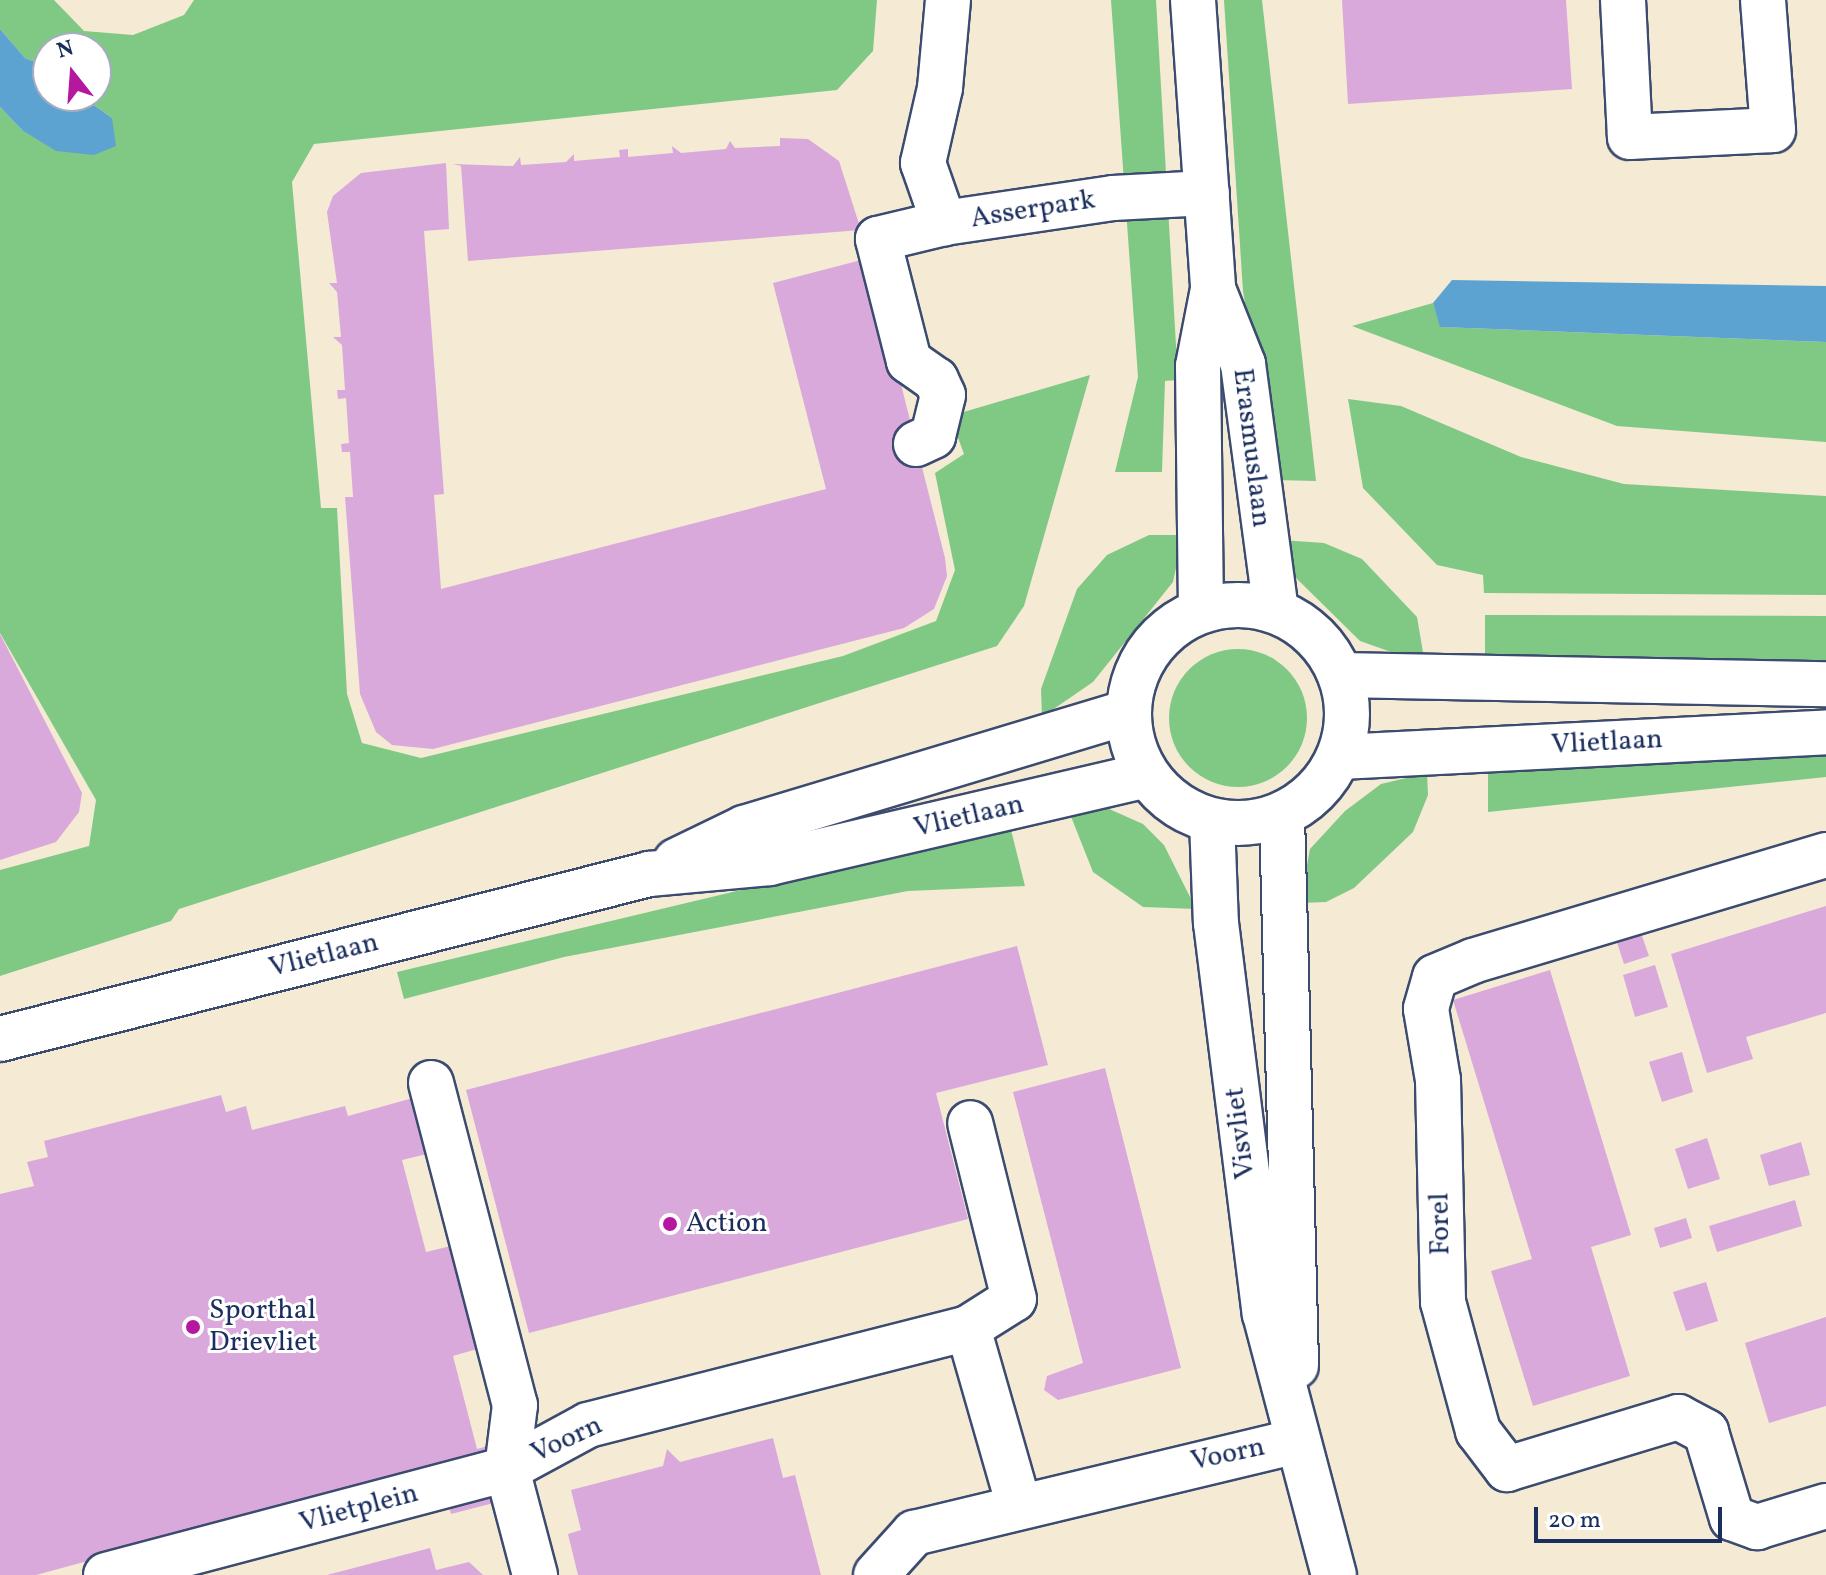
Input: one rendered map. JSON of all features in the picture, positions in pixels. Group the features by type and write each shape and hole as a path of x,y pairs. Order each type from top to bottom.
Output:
{"street":[{"name":"Asserpark","path":"948,0 940,88 923,163 944,223 1113,198 1207,193"},
{"name":"Erasmuslaan","path":"1193,0 1213,289 1198,366 1201,611"},
{"path":"1623,0 1630,137 1773,130 1763,0"},
{"path":"916,444 933,436 943,395 936,380 909,361 878,239 944,223"},
{"name":"Erasmuslaan","path":"1213,289 1243,364 1276,611"},
{"path":"1201,611 1276,611 1315,636 1340,675 1347,702 1340,757 1306,801 1282,815 1212,821 1164,796 1146,775 1128,712 1149,651 1201,611"},
{"name":"Vlietlaan","path":"1340,675 1826,684"},
{"name":"Vlietlaan","path":"649,874 744,828 1128,712"},
{"name":"Vlietlaan","path":"1340,757 1826,732"},
{"name":"Vlietlaan","path":"0,1039 649,874 769,863 1146,775"},
{"name":"Visvliet","path":"1282,815 1297,1441"},
{"name":"Visvliet","path":"1212,821 1216,923 1254,1245 1297,1441 1334,1575"},
{"name":"Forel","path":"1826,855 1473,961 1435,977 1426,1009 1438,1080 1443,1302 1478,1431 1507,1469 1678,1417 1706,1432 1732,1518 1757,1527 1826,1506"},
{"name":"Voorn","path":"431,1083 515,1405 507,1469"},
{"name":"Voorn","path":"507,1469 588,1425 968,1328 1014,1299 970,1123"},
{"path":"968,1328 1019,1506"},
{"name":"Voorn","path":"876,1575 914,1533 1297,1441"},
{"path":"507,1469 535,1575"},
{"name":"Vlietplein","path":"106,1575 507,1469"}],"green space":[{"path":"0,0 54,0 84,31 96,32 32,32 32,61 25,58 0,29"},
{"path":"194,0 877,0 873,51 837,90 314,144 292,182 321,508 337,508 347,694 362,743 421,758 843,656 936,621 955,570 935,473 964,454 950,416 1090,375 1024,606 997,646 179,909 171,921 0,976 0,870 89,846 96,800 0,633 0,107 22,130 112,118 104,112 112,112 112,33 133,35 184,15"},
{"path":"1111,0 1156,0 1178,380 1165,381 1162,472 1115,472 1138,377"},
{"path":"1224,0 1262,0 1316,481 1274,480 1243,291"},
{"path":"1433,303 1441,327 1826,342 1826,442 1617,426 1352,326"},
{"path":"1348,399 1401,406 1521,457 1624,484 1826,496 1826,595 1484,593 1483,575 1437,565 1363,488"},
{"path":"1149,535 1183,535 1173,582 1093,682 1042,717 1041,689 1077,589 1107,555"},
{"path":"1281,540 1324,543 1362,559 1417,617 1425,664 1360,641 1292,574"},
{"path":"1485,615 1826,616 1826,674 1485,664"},
{"path":"1238,649 1264,655 1286,670 1301,692 1307,718 1301,744 1286,766 1264,781 1238,787 1212,781 1190,766 1175,744 1169,718 1175,692 1190,670 1212,655"},
{"path":"1826,747 1826,777 1488,812 1488,770"},
{"path":"1427,773 1428,795 1413,832 1354,888 1326,902 1300,903 1310,849 1345,811 1381,784"},
{"path":"1107,808 1143,824 1164,845 1196,909 1143,907 1093,872 1068,809"},
{"path":"1010,826 1025,886 908,891 564,957 404,999 397,972"}],"water":[{"path":"0,29 25,58 32,61 32,112 104,112 112,118 116,146 94,155 56,151 22,130 0,107"},
{"path":"1452,280 1826,286 1826,342 1440,327 1433,303"}],"building":[{"path":"1342,0 1566,0 1572,89 1348,104"},
{"path":"780,138 808,139 839,161 861,230 468,261 461,166 453,164 513,166 520,157 521,165 566,162 574,154 574,161 620,157 619,150 628,149 628,157 673,153 672,146 681,153 726,149 730,141 735,148 780,146"},
{"path":"446,163 449,229 424,231 444,494 434,495 441,589 826,489 773,283 869,258 945,558 947,576 934,609 904,628 433,749 392,745 376,732 360,694 345,497 353,497 350,452 342,452 341,444 349,443 346,398 338,399 337,390 345,390 342,345 333,337 341,337 337,292 329,283 337,283 327,212 333,196 361,173"},
{"path":"0,634 82,793 79,812 56,842 0,860"},
{"path":"1826,906 1826,1013 1746,1037 1753,1059 1707,1073 1671,954"},
{"path":"1639,927 1649,956 1624,964 1615,936"},
{"path":"1017,946 1048,1065 936,1093 968,1219 529,1333 466,1090"},
{"path":"1655,965 1668,1007 1635,1017 1623,975"},
{"path":"1550,970 1631,1235 1591,1247 1630,1376 1533,1406 1491,1271 1532,1259 1453,1000"},
{"path":"1682,1052 1693,1092 1662,1102 1649,1062"},
{"path":"1105,1068 1181,1368 1058,1400 1044,1390 1047,1376 1083,1363 1013,1092"},
{"path":"221,1095 226,1112 246,1106 252,1130 345,1106 348,1116 413,1098 427,1154 402,1160 426,1252 451,1246 477,1349 453,1356 477,1449 502,1442 517,1497 451,1514 439,1466 36,1575 0,1575 0,1194 34,1186 27,1162 48,1157 44,1141"},
{"path":"1707,1138 1720,1179 1688,1189 1675,1149"},
{"path":"1801,1142 1810,1175 1769,1186 1760,1155"},
{"path":"1795,1200 1802,1226 1717,1252 1709,1226"},
{"path":"1686,1218 1692,1238 1660,1248 1654,1228"},
{"path":"1706,1282 1718,1321 1686,1331 1673,1292"},
{"path":"1826,1317 1826,1406 1769,1423 1745,1343"},
{"path":"773,1438 783,1478 795,1475 821,1575 578,1575 568,1534 581,1530 571,1490 663,1466 667,1449 680,1462"},
{"path":"430,1548 436,1570 469,1562 483,1575 327,1575"}],"place":[{"name":"Action","path":"670,1224"},
{"name":"Sporthal Drievliet","path":"193,1327"}]}
